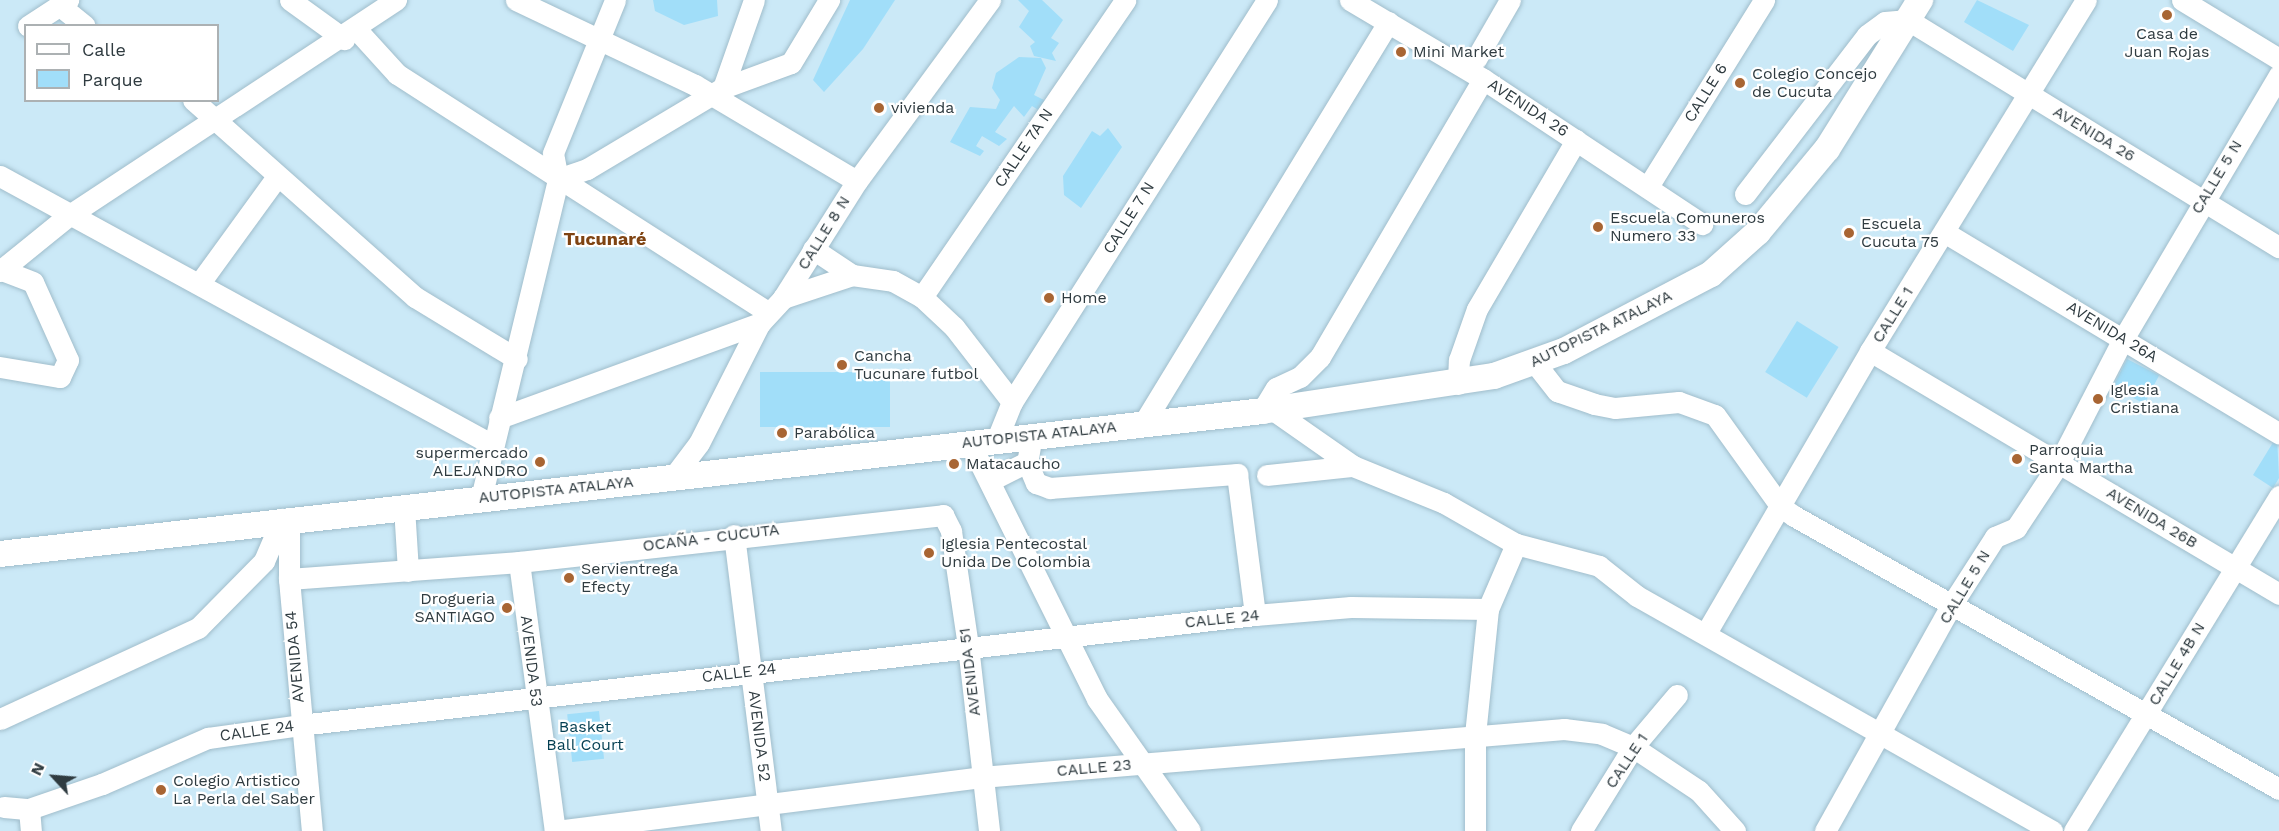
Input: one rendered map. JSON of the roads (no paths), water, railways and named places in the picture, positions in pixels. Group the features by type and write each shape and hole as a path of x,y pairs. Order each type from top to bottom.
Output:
{"main road":[{"name":"AUTOPISTA ATALAYA","path":"0,554 285,519 1032,435 1267,411 1458,384 1535,363 1711,273 1758,232 1827,149 1916,7"}],"street":[{"path":"290,0 350,34 397,74 558,179 771,311"},
{"path":"1,265 28,250 68,216 350,34 396,0"},
{"path":"516,0 695,85 715,92 856,181"},
{"path":"481,498 491,444 517,359 558,179 553,153 615,0"},
{"path":"715,92 754,0"},
{"path":"558,179 586,169 715,92 791,63 829,0"},
{"name":"CALLE 8 N","path":"674,476 699,443 771,311 856,181 990,0"},
{"name":"CALLE 7A N","path":"922,297 1125,0"},
{"name":"CALLE 7 N","path":"998,439 1012,402 1267,0"},
{"name":"AVENIDA 26","path":"1350,0 1479,69 1576,140 1649,185 1702,224"},
{"path":"1510,0 1479,69 1320,357 1300,377 1276,388 1267,411 1353,466 1444,503 1516,544 1599,566 1637,596 1706,633 2052,831"},
{"name":"CALLE 6","path":"1649,185 1764,0"},
{"name":"CALLE 1","path":"1706,633 1870,351 2086,0"},
{"path":"2182,0 2279,59"},
{"path":"31,24 64,3 83,24"},
{"path":"1745,194 1867,35 1885,22 1916,7"},
{"name":"AVENIDA 26","path":"1916,7 2029,94 2279,247"},
{"path":"1143,424 1388,22"},
{"name":"CALLE 5 N","path":"1825,831 1882,734 1952,604 1995,537 2016,528 2059,463 2123,339 2202,200 2279,75"},
{"path":"195,102 276,178 415,297 517,359"},
{"path":"1458,384 1459,360 1477,309 1576,140"},
{"path":"0,176 68,216 199,284 491,444"},
{"path":"199,284 276,178"},
{"name":"AVENIDA 26A","path":"1944,232 2279,433"},
{"path":"813,249 852,275 893,281 922,297 954,327 1012,402"},
{"path":"0,367 60,377 66,369 68,360 33,282 28,250"},
{"path":"1,265 33,282"},
{"path":"499,418 771,311 852,275"},
{"name":"AVENIDA 26B","path":"1870,351 2279,594"},
{"path":"1535,363 1557,391 1594,404 1615,408 1679,402 1714,414 1781,507 2279,789"},
{"path":"1032,435 1027,462 1036,483 1050,488 1237,474 1255,615"},
{"path":"970,443 991,480 1062,636 1139,764 1190,831"},
{"path":"991,480 1027,462"},
{"path":"1267,475 1353,466"},
{"name":"CALLE 4B N","path":"2074,831 2279,496"},
{"path":"404,507 408,571"},
{"name":"OCAÑA - CUCUTA","path":"289,579 519,562 734,535 943,515"},
{"name":"AVENIDA 51","path":"943,515 951,531 968,646 981,777 989,831"},
{"path":"0,718 198,628 264,561 285,519"},
{"name":"AVENIDA 54","path":"285,519 300,725 312,831"},
{"name":"AVENIDA 52","path":"734,535 771,831"},
{"path":"1475,831 1475,735 1488,609 1516,544"},
{"name":"AVENIDA 53","path":"519,562 535,696 555,831"},
{"name":"CALLE 24","path":"4,807 28,809 102,784 208,738 300,725 968,646 1255,615 1351,607 1488,609"},
{"name":"CALLE 1","path":"1581,831 1633,747 1677,695"},
{"name":"CALLE 23","path":"555,831 981,777 1564,729 1602,734 1633,747 1699,791 1725,829"},
{"path":"28,809 31,831"}],"place":[{"name":"Casa de Juan Rojas","path":"2167,15"},
{"name":"Mini Market","path":"1401,52"},
{"name":"Colegio Concejo de Cucuta","path":"1740,83"},
{"name":"vivienda","path":"879,108"},
{"name":"Escuela Comuneros Numero 33","path":"1598,227"},
{"name":"Escuela Cucuta 75","path":"1849,233"},
{"name":"Home","path":"1049,298"},
{"name":"Cancha Tucunare futbol","path":"842,365"},
{"name":"Iglesia Cristiana","path":"2098,399"},
{"name":"Parabólica","path":"782,433"},
{"name":"Parroquia Santa Martha","path":"2017,459"},
{"name":"supermercado ALEJANDRO","path":"540,462"},
{"name":"Matacaucho","path":"954,464"},
{"name":"Iglesia Pentecostal Unida De Colombia","path":"929,553"},
{"name":"Servientrega Efecty","path":"569,578"},
{"name":"Drogueria SANTIAGO","path":"507,608"},
{"name":"Colegio Artistico La Perla del Saber","path":"161,790"}],"district":[{"name":"Tucunaré","path":"605,239"}],"park label":[{"name":"Basket Ball Court","path":"585,736"}]}
